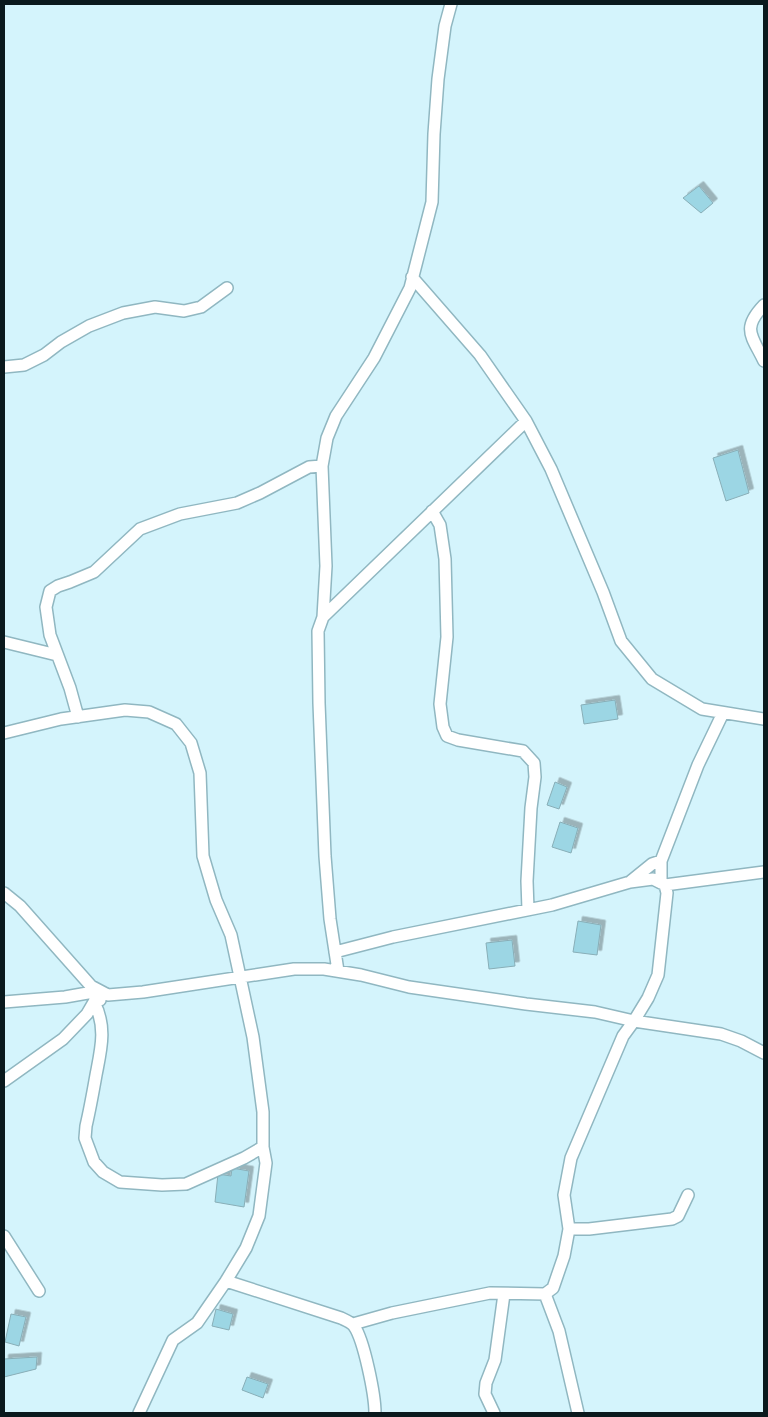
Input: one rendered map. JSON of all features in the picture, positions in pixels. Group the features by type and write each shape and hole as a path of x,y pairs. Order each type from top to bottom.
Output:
{"street":[{"path":"338,972 330,919 325,856 320,703 318,632 323,617 326,566 322,466 327,438 336,416 374,358 410,288 432,202 438,79 445,26 451,4"},
{"path":"412,277 480,355 526,422 551,469 603,592 621,641 652,679 702,709 764,719"},
{"path":"4,366 24,366 89,326 123,313 155,307 184,311 201,306 227,288"},
{"path":"764,305 754,315 750,336 764,361"},
{"path":"323,617 526,422"},
{"path":"78,716 70,688 50,635 46,607 50,592 58,586 94,572 140,529 180,514 237,503 309,467 322,466"},
{"path":"432,511 440,525 445,559 448,638 440,704 443,726 447,736 458,740 523,751 534,764 536,777 529,840 528,910"},
{"path":"4,642 57,655"},
{"path":"4,733 78,716 125,710 149,712 176,724 191,743 200,772 203,856 216,900 231,935 240,976 256,1056 263,1112 263,1147 266,1164 259,1216 246,1248 226,1281 196,1323 173,1340 139,1413"},
{"path":"353,1324 392,1313 490,1293 545,1294 553,1288 564,1256 569,1229 564,1195 571,1158 622,1036 648,998 658,975 667,893 663,884 661,861 698,765 724,712"},
{"path":"630,882 652,864 661,861"},
{"path":"335,952 402,935 552,905 630,882 652,879 663,884 764,872"},
{"path":"4,893 20,906 91,986 103,993"},
{"path":"4,1002 103,993 143,992 294,969 324,969 409,987 595,1012 634,1021 721,1034 741,1041 764,1053"},
{"path":"4,1081 63,1038 88,1014 94,1002 103,993"},
{"path":"94,1002 99,1012 103,1042 85,1138 94,1162 103,1172 120,1182 162,1185 186,1184 244,1158 263,1147"},
{"path":"569,1229 589,1229 672,1219 678,1216 688,1195"},
{"path":"4,1236 39,1291"},
{"path":"226,1281 341,1318 353,1324 359,1335 375,1398 375,1413"},
{"path":"494,1413 485,1394 486,1383 494,1360 504,1306 504,1294"},
{"path":"545,1294 559,1331 578,1413"}],"building":[{"path":"699,186 713,203 701,213 683,198"},
{"path":"738,450 749,493 726,501 713,458"},
{"path":"615,700 618,719 584,724 581,705"},
{"path":"555,782 567,787 559,809 547,805"},
{"path":"560,822 578,828 571,853 552,847"},
{"path":"578,921 601,925 597,955 573,952"},
{"path":"512,940 515,966 489,969 486,943"},
{"path":"232,1168 249,1171 244,1207 215,1202 218,1174 231,1176"},
{"path":"216,1309 233,1314 229,1330 212,1326"},
{"path":"11,1314 26,1317 19,1346 5,1342"},
{"path":"37,1357 36,1369 4,1377 4,1359"},
{"path":"247,1377 268,1384 263,1398 242,1390"}]}
